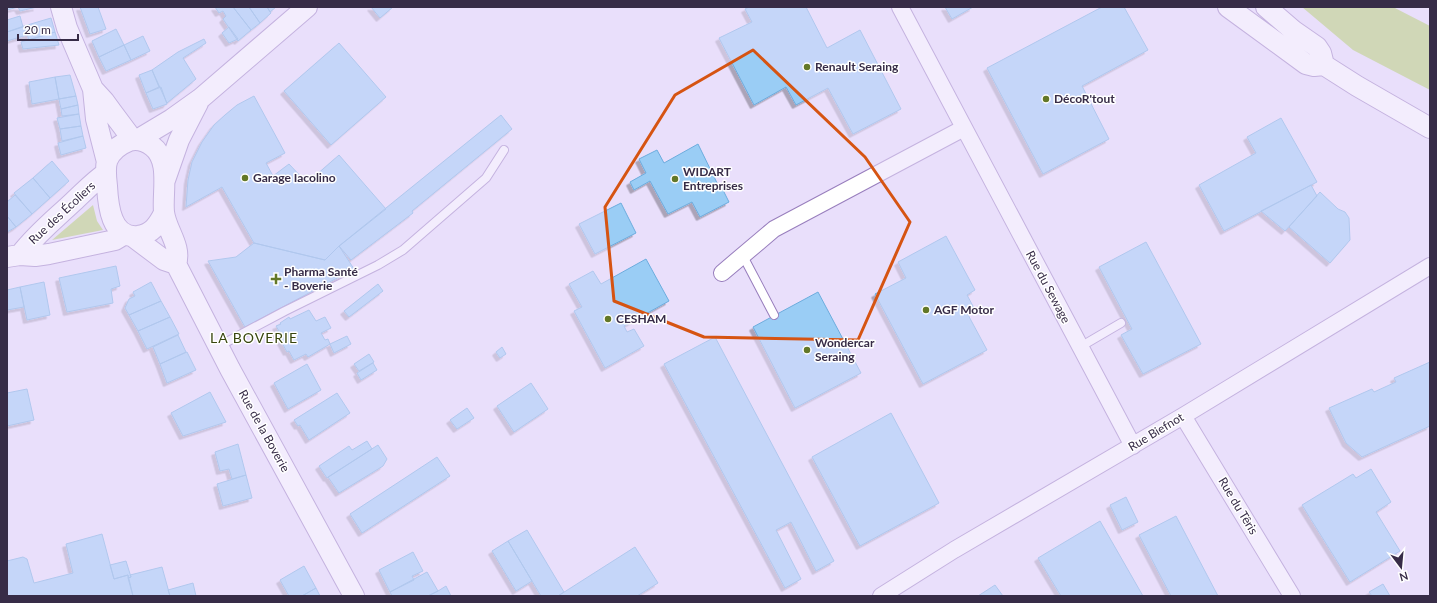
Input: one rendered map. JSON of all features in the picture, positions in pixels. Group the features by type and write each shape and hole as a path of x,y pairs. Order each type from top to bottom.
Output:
{"street":[{"name":"Rue de la Boverie","path":"61,7 70,35 93,89 96,119 107,167 109,210 113,222 128,235 164,260 176,264 218,346 354,596"},
{"path":"107,167 111,154 117,147 135,140 172,119 200,99 307,7"},
{"name":"Rue du Sewage","path":"900,7 1133,446"},
{"path":"1228,7 1306,64 1314,66 1324,65 1430,128"},
{"path":"1266,7 1294,31 1317,47 1321,53 1324,65"},
{"name":"Rue de la Boverie","path":"93,89 135,140 154,147 161,158 164,170 164,213 177,251 178,258 176,264"},
{"path":"164,183 179,140 200,99"},
{"path":"722,273 774,229 964,128"},
{"name":"Rue des Écoliers","path":"13,256 94,182 107,167"},
{"path":"128,235 140,235 151,231 159,224 164,213"},
{"name":"Rue des Écoliers","path":"13,256 35,256 49,254 115,240 128,235"},
{"name":"Rue Biefnot","path":"881,596 954,550 1184,416 1430,266"},
{"name":"Rue du Têris","path":"1184,416 1292,596"}],"lane":[{"path":"218,346 298,304 378,265 403,250 486,178 504,150"},
{"path":"743,256 774,315"},
{"path":"1080,347 1121,324"}],"highlighted area":[{"path":"753,50 865,157 910,222 858,340 704,337 614,301 605,207 675,95"}],"green space":[{"path":"1302,7 1393,7 1430,26 1430,90 1353,50"},
{"path":"93,205 97,221 103,230 52,240"}],"building":[{"path":"7,7 18,7 7,10"},
{"path":"18,7 37,7 20,11"},
{"path":"80,7 98,7 106,29 90,34"},
{"path":"215,7 233,7 251,30 238,41 223,19 226,16 223,11 219,13"},
{"path":"233,7 249,7 260,23 251,30"},
{"path":"249,7 267,7 271,13 260,23"},
{"path":"267,7 276,7 270,12"},
{"path":"371,7 393,7 380,18"},
{"name":"Renault Seraing","path":"749,7 806,7 827,48 860,30 901,109 853,134 828,88 796,105 786,87 754,105 719,38 752,22 745,9"},
{"path":"945,7 973,7 952,19"},
{"name":"DécoR'tout","path":"1102,7 1124,7 1148,50 1082,86 1109,139 1043,174 987,68"},
{"path":"20,16 23,27 7,32 7,20"},
{"path":"51,18 55,32 29,40 24,26"},
{"path":"24,26 27,35 7,41 7,32"},
{"path":"229,27 238,39 229,43 222,33"},
{"path":"116,29 124,45 99,57 92,41"},
{"path":"55,32 59,45 23,49 21,42"},
{"path":"143,36 150,51 131,60 124,45"},
{"path":"204,39 206,43 183,58 196,79 167,103 152,70 178,52"},
{"name":"Garage Iacolino","path":"339,43 386,97 331,145 284,91"},
{"path":"124,45 131,60 106,71 99,57"},
{"path":"152,70 159,87 146,93 139,75"},
{"path":"70,75 76,96 59,99 55,77"},
{"path":"55,77 59,99 32,104 29,82"},
{"path":"161,87 167,104 153,109 146,93"},
{"path":"76,96 78,105 61,109 59,99"},
{"name":"Garage Iacolino","path":"254,96 285,153 266,163 273,176 289,164 307,183 339,155 386,209 338,247 325,260 254,243 222,187 186,207 188,180 192,162 202,142 214,125 225,115 237,105"},
{"path":"78,105 79,114 62,116 61,109"},
{"path":"79,114 81,126 60,129 57,118"},
{"path":"501,115 512,129 412,211 413,213 351,260 339,246"},
{"path":"1281,118 1317,182 1224,231 1199,185 1256,153 1247,137"},
{"path":"81,126 83,136 62,141 60,129"},
{"path":"83,136 86,148 61,155 58,143"},
{"name":"WIDART Entreprises","path":"698,144 719,187 721,186 729,202 700,217 692,202 668,214 650,181 634,190 630,182 646,173 639,159 657,150 664,163"},
{"path":"52,161 69,181 50,198 33,178"},
{"path":"33,178 50,198 32,214 14,193"},
{"path":"1311,185 1317,196 1285,231 1261,211"},
{"path":"1320,192 1338,209 1345,212 1349,218 1350,240 1330,263 1289,227"},
{"path":"15,195 32,214 16,227 7,216 7,202"},
{"path":"621,203 636,233 595,254 579,224"},
{"path":"7,216 16,227 7,232"},
{"name":"AGF Motor","path":"946,236 975,290 967,295 974,308 966,311 987,350 923,384 875,294 906,278 898,262"},
{"path":"1146,242 1201,344 1143,374 1121,335 1132,329 1099,267"},
{"name":"Pharma Santé - Boverie","path":"254,243 325,260 339,246 354,269 245,327 208,261 236,257"},
{"name":"CESHAM","path":"646,259 669,301 624,326 627,332 634,329 644,346 605,368 574,311 582,307 569,284 593,271 601,284"},
{"path":"116,266 120,286 111,289 113,303 67,312 59,278"},
{"path":"44,282 50,315 27,320 20,287"},
{"path":"151,282 161,301 129,315 125,308 129,299 135,296 133,292"},
{"path":"378,284 383,291 349,317 344,311"},
{"path":"20,287 24,307 7,310 7,290"},
{"name":"Wondercar Seraing","path":"818,292 861,373 795,408 753,327"},
{"path":"161,301 170,317 138,331 129,315"},
{"path":"309,310 316,321 325,317 331,328 321,333 325,340 328,339 330,344 308,357 306,354 294,360 289,351 287,352 276,332 279,331 276,326 281,324 280,323 289,317 290,319"},
{"path":"170,317 179,334 147,349 138,331"},
{"path":"178,335 186,352 160,364 153,347"},
{"path":"347,336 351,344 334,353 330,344"},
{"path":"715,337 834,561 816,571 791,522 776,530 801,579 785,588 664,364"},
{"path":"502,347 506,354 500,358 496,352"},
{"path":"187,352 196,370 167,383 160,364"},
{"path":"369,354 374,362 359,371 354,364"},
{"path":"1430,362 1430,426 1362,457 1346,443 1329,408 1372,389 1374,392 1396,382 1394,378"},
{"path":"373,363 377,370 361,380 357,373"},
{"path":"307,364 321,390 288,409 274,383"},
{"path":"531,383 548,409 514,432 497,406"},
{"path":"27,389 34,420 7,426 7,393"},
{"path":"210,392 226,422 183,436 171,413"},
{"path":"337,393 350,413 309,440 300,425 298,426 294,420"},
{"path":"467,408 474,418 457,429 450,420"},
{"path":"891,413 939,503 860,546 812,457"},
{"path":"367,441 372,449 327,478 319,466 349,446 352,450"},
{"path":"238,444 246,475 232,479 229,469 220,471 215,452"},
{"path":"378,445 387,459 383,466 339,493 328,477"},
{"path":"437,457 450,476 362,533 350,514"},
{"path":"1371,469 1391,502 1376,512 1400,551 1350,582 1302,505 1353,474 1356,478"},
{"path":"246,475 252,498 223,506 217,484"},
{"path":"1126,497 1138,522 1122,530 1110,505"},
{"path":"1176,516 1218,596 1171,596 1139,535"},
{"path":"1100,521 1143,596 1061,596 1038,558"},
{"path":"527,530 564,592 558,596 541,596 508,541"},
{"path":"102,534 114,579 128,575 133,596 7,596 7,561 23,557 27,559 34,583 73,573 66,544"},
{"path":"508,541 532,581 516,591 492,551"},
{"path":"635,547 658,583 637,596 558,596"},
{"path":"413,552 423,571 412,576 414,580 390,592 379,570"},
{"path":"126,561 131,577 128,578 128,575 114,579 110,565"},
{"path":"304,566 316,588 302,596 289,596 280,580"},
{"path":"162,567 170,596 133,596 128,578 131,577 130,575"},
{"path":"427,572 438,591 428,596 392,596 390,592"},
{"path":"193,583 196,596 170,596 168,590"},
{"path":"1383,584 1390,596 1372,596 1369,592"},
{"path":"995,585 1003,596 978,596"},
{"path":"446,586 451,596 428,596 438,591"},
{"path":"316,588 320,596 302,596"}],"place":[{"name":"Renault Seraing","path":"807,67"},
{"name":"DécoR'tout","path":"1046,99"},
{"name":"Garage Iacolino","path":"245,178"},
{"name":"WIDART Entreprises","path":"675,179"},
{"name":"Pharma Santé - Boverie","path":"276,279"},
{"name":"AGF Motor","path":"926,310"},
{"name":"CESHAM","path":"608,319"},
{"name":"Wondercar Seraing","path":"807,350"}],"district":[{"name":"LA BOVERIE","path":"254,338"}]}
